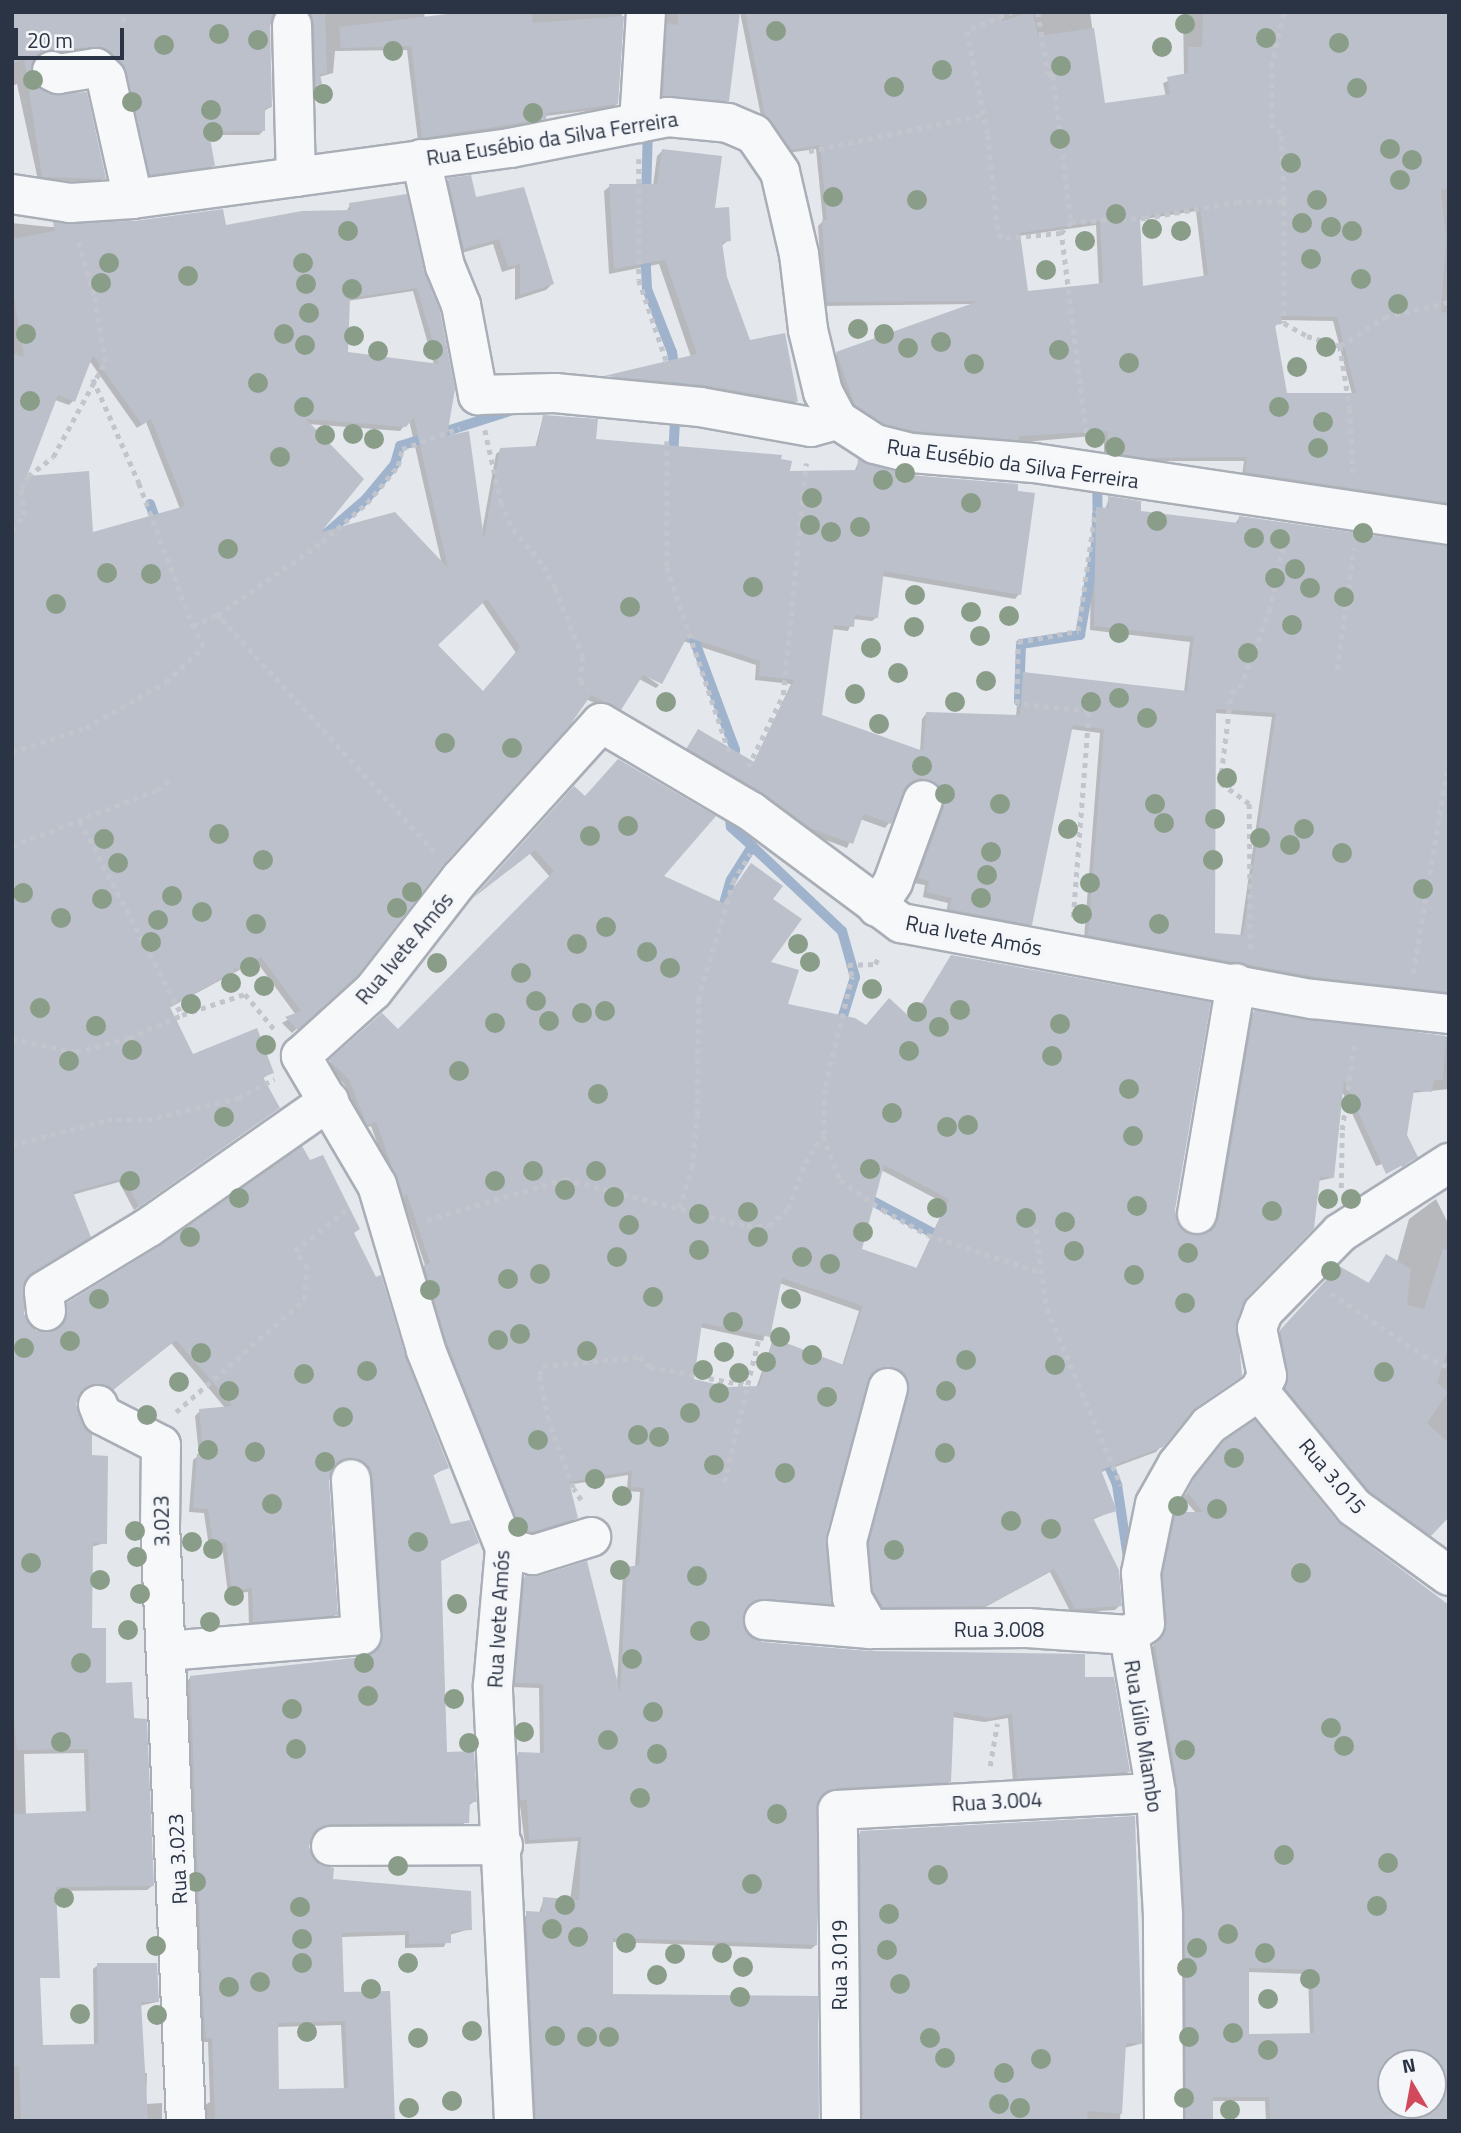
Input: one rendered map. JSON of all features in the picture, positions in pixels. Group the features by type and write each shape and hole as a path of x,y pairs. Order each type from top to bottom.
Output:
{"street":[{"path":"639,123 646,12"},
{"path":"292,25 296,177"},
{"path":"52,71 58,74 96,68 106,78 133,199"},
{"name":"Rua Eusébio da Silva Ferreira","path":"12,194 70,203 133,199 510,148 668,117 728,123 754,134 774,158 799,254 808,330 822,392 825,424 874,444 912,453 1034,463 1292,504 1449,525"},
{"path":"421,159 444,266 461,305 480,408 555,393 701,407 825,424"},
{"name":"Rua Ivete Amós","path":"514,2121 503,1845 493,1686 505,1548 426,1350 377,1185 329,1101 299,1057 373,991 460,879 601,723 728,797 889,915 1070,953 1241,984 1359,1004 1442,1013"},
{"path":"889,915 893,882 923,800"},
{"path":"1197,1214 1241,984"},
{"path":"46,1311 44,1291 159,1220 329,1101"},
{"path":"1259,1391 1266,1376 1257,1328 1263,1312 1351,1225 1449,1163"},
{"path":"870,1629 852,1598 847,1541 888,1388"},
{"name":"Rua Júlio Miambo","path":"1164,2121 1163,1915 1156,1793 1129,1635 1145,1624 1142,1573 1150,1522 1177,1465 1209,1424 1259,1391"},
{"name":"Rua 3.015","path":"1259,1391 1354,1507 1449,1576"},
{"path":"98,1405 110,1420 162,1446"},
{"name":"3.023","path":"162,1446 164,1597"},
{"path":"167,1651 361,1635 351,1479"},
{"path":"505,1548 533,1555 591,1537"},
{"name":"Rua 3.023","path":"164,1597 186,2121"},
{"name":"Rua 3.008","path":"764,1620 870,1629 1027,1628 1129,1635"},
{"name":"Rua 3.004","path":"838,1810 1156,1793"},
{"name":"Rua 3.019","path":"838,1810 841,2121"},
{"path":"331,1846 503,1845"}],"path":[{"path":"1013,12 967,31 983,115 998,234 1006,238 1061,233 1072,222 1145,218 1237,202 1284,201"},
{"path":"1038,12 1048,74 1053,75 1072,222"},
{"path":"1284,12 1271,67 1272,128 1281,133 1284,323 1307,336 1340,346 1385,317 1449,302"},
{"path":"774,158 983,115"},
{"path":"639,123 639,280 669,374"},
{"path":"12,530 23,515 21,489 29,476 53,457 93,379 105,362 94,295 70,203"},
{"path":"1061,233 1092,474 1095,533 1078,631 1018,642 1017,704 1088,710 1070,953"},
{"path":"1337,669 1348,604 1355,513 1350,409 1340,346"},
{"path":"12,752 86,728 166,682 203,647 139,483 93,379"},
{"path":"193,626 217,615 322,542 367,503 398,466 402,449 480,408 501,502 513,529 544,566 555,589 583,657 580,681 596,693 601,723"},
{"path":"728,797 783,695 801,492 825,424"},
{"path":"668,434 667,567 732,754 728,797"},
{"path":"1241,984 1253,923 1249,804 1220,783 1231,693 1240,688 1269,611 1292,504"},
{"path":"217,615 460,879"},
{"path":"1442,1013 1438,978 1413,973 1449,758"},
{"path":"12,846 157,790 171,779"},
{"path":"80,821 183,1015"},
{"path":"679,1208 692,1168 697,1114 695,1022 700,990 733,881 769,827"},
{"path":"889,915 875,964 848,965 852,976 825,1086 823,1135 840,1181 883,1210 928,1235 1039,1272"},
{"path":"12,1039 76,1052 129,1038 183,1015 245,994 299,1057 254,1093 147,1120 107,1120 12,1145"},
{"path":"1351,1225 1341,1212 1342,1130 1359,1004"},
{"path":"392,1230 565,1178 747,1226 769,1226 788,1209 805,1163 823,1135"},
{"path":"162,1446 166,1425 180,1406 304,1300 307,1268 295,1251 377,1185"},
{"path":"1036,1228 1039,1272 1047,1309 1119,1482 1150,1522"},
{"path":"1303,1273 1424,1356 1449,1367"},
{"path":"723,1482 759,1337"},
{"path":"591,1537 583,1502 573,1488 548,1420 539,1375 543,1366 639,1357 650,1367 745,1385"}],"building":[{"path":"12,12 275,12 270,26 272,107 265,108 265,131 209,132 215,166 150,175 121,63 102,47 50,49 33,61 33,82 49,94 87,92 106,179 42,177 24,58 12,64"},
{"path":"309,12 325,12 327,74 320,74 322,84 317,85 316,102 314,24"},
{"path":"464,12 531,12 533,23 624,16 618,104 547,113 546,119 422,138 411,46 341,48 339,27"},
{"path":"678,12 740,12 729,101 663,96 667,23 678,25"},
{"path":"745,12 999,12 1002,21 1033,12 1038,36 1094,28 1105,103 1170,94 1167,77 1188,73 1188,47 1202,47 1203,12 1449,12 1449,188 1441,190 1446,238 1441,311 1449,314 1449,503 1245,472 1247,457 1146,458 1108,452 1108,431 1019,436 1019,440 915,431 884,424 855,405 836,352 979,301 827,302 822,220 827,220 820,145 791,150 765,116","holes":["1200,207 1208,275 1143,286 1140,217","1100,221 1103,283 1028,291 1020,233","1281,316 1337,317 1356,393 1287,393 1275,325 1282,324"]},
{"path":"662,149 722,156 715,208 729,207 731,241 722,242 727,277 750,340 785,333 798,402 704,385 604,376 697,354 665,260 614,269 609,184 657,184"},
{"path":"471,175 476,197 524,187 554,284 520,295 520,264 508,267 499,239 464,249 448,178"},
{"path":"407,194 424,271 440,311 455,389 447,436 469,431 484,539 500,448 538,446 543,415 598,419 596,439 782,455 781,459 792,461 790,471 857,470 858,459 910,475 1018,484 1018,491 1035,493 1021,595 884,571 878,618 855,615 854,627 834,625 822,715 923,751 926,712 1020,715 1023,672 1187,691 1194,637 1094,626 1096,507 1109,508 1108,496 1141,501 1141,511 1238,523 1239,516 1449,546 1449,992 1316,977 1088,935 1104,729 1073,725 1032,925 949,909 952,898 926,892 929,881 918,878 944,808 939,786 920,778 910,783 891,824 864,814 853,844 810,828 763,793 687,748 698,729 754,762 794,680 759,676 760,661 687,637 662,684 643,675 621,710 591,695 570,725 443,865 357,976 298,1030 285,1017 301,1011 261,957 237,970 233,966 235,971 170,1007 193,1054 257,1028 274,1073 263,1077 280,1108 139,1207 124,1178 73,1192 91,1237 25,1281 24,1314 36,1331 58,1329 66,1319 67,1303 161,1245 302,1146 310,1160 323,1155 360,1229 354,1233 376,1277 381,1275 406,1358 449,1468 433,1474 451,1524 470,1520 479,1543 441,1560 447,1752 474,1751 477,1802 470,1802 469,1823 330,1824 312,1835 309,1847 320,1865 334,1868 333,1879 471,1891 472,1930 451,1931 451,1943 409,1944 409,1931 342,1933 344,1992 390,1991 395,2121 215,2121 212,2038 206,2038 203,2003 190,1676 363,1657 380,1645 383,1634 373,1478 369,1466 350,1457 338,1461 329,1480 338,1615 253,1622 252,1588 232,1591 226,1542 213,1544 208,1509 193,1508 197,1454 203,1454 199,1409 233,1406 176,1340 113,1390 102,1384 91,1385 76,1403 82,1423 92,1434 92,1455 108,1456 107,1544 93,1543 92,1628 106,1628 106,1683 132,1682 134,1718 147,1719 154,1886 56,1887 60,1978 40,1978 43,2045 98,2044 97,1963 157,1963 159,2002 141,2002 148,2121 21,2120 19,2066 12,2066 12,1814 90,1811 88,1749 17,1750 12,1698 12,353 24,357 12,286 12,239 55,231 53,222 134,221 223,209 226,225 302,211 350,210 349,203","holes":["417,288 439,364 348,352 350,298","93,355 142,425 151,419 185,506 93,532 89,471 27,476 58,395 75,402","414,417 448,568 395,512 321,532 364,479 306,419 406,427","487,599 520,647 483,691 438,645","1216,709 1276,713 1243,935 1215,933","345,2021 348,2088 279,2089 278,2023"]},
{"path":"618,759 716,816 664,876 723,903 751,863 783,886 773,899 802,919 771,962 799,970 788,1004 855,1018 866,1025 889,998 912,1019 951,955 1211,1002 1175,1210 1177,1222 1193,1235 1205,1234 1219,1218 1254,1010 1446,1036 1443,1080 1434,1080 1432,1092 1414,1090 1407,1135 1418,1157 1386,1174 1344,1081 1334,1178 1320,1177 1314,1228 1247,1297 1237,1320 1242,1376 1196,1407 1163,1447 1101,1470 1117,1511 1093,1518 1119,1570 1122,1606 1075,1609 1054,1569 986,1606 883,1607 873,1591 869,1543 909,1383 894,1367 872,1373 826,1536 831,1604 755,1600 742,1617 745,1630 762,1642 868,1651 1085,1654 1085,1677 1114,1677 1130,1772 1017,1779 1012,1714 990,1718 954,1712 951,1782 837,1788 819,1799 817,1945 613,1938 613,1994 818,1996 819,2121 536,2121 526,1911 542,1912 543,1897 579,1900 581,1837 529,1840 527,1800 520,1800 518,1752 544,1753 543,1684 515,1683 525,1575 539,1576 587,1561 620,1692 627,1567 639,1565 644,1488 631,1487 632,1471 569,1482 578,1518 532,1532 525,1530 526,1523 520,1526 447,1343 424,1265 430,1263 407,1194 403,1197 376,1122 367,1125 349,1080 329,1060 382,1013 398,1029 554,871 535,850 473,898 574,786 585,796","holes":["884,1165 949,1199 917,1268 862,1249","782,1278 863,1306 844,1365 773,1338 759,1386 728,1387 694,1379 702,1323 770,1337"]},
{"path":"1443,1249 1449,1250 1449,1345 1437,1383 1448,1392 1427,1423 1449,1443 1449,1517 1431,1536 1369,1491 1285,1388 1288,1372 1280,1330 1339,1266 1369,1283 1386,1254 1411,1269 1407,1305 1424,1309"},
{"path":"1255,1420 1337,1521 1449,1605 1449,2121 1270,2120 1269,2097 1213,2097 1213,2121 1186,2121 1185,1915 1178,1792 1155,1644 1167,1623 1163,1574 1176,1512 1203,1512 1187,1492 1195,1477 1224,1441","holes":["1249,1968 1312,1970 1314,2033 1249,2034"]},
{"path":"1135,1816 1142,2044 1126,2043 1122,2114 1087,2111 1088,2121 863,2121 860,1831"}],"waterway":[{"path":"646,198 648,126"},
{"path":"645,249 647,289 672,352 677,384 673,458"},
{"path":"321,538 366,499 395,464 400,446 510,411"},
{"path":"1034,702 1019,701 1021,644 1080,635 1098,533 1097,478"},
{"path":"150,504 158,527"},
{"path":"689,626 735,750 731,790"},
{"path":"729,809 731,827 752,846"},
{"path":"721,914 731,880 752,846 842,931 855,977 839,1029"},
{"path":"865,1197 946,1240"},
{"path":"1104,1454 1117,1485 1129,1564"}]}
